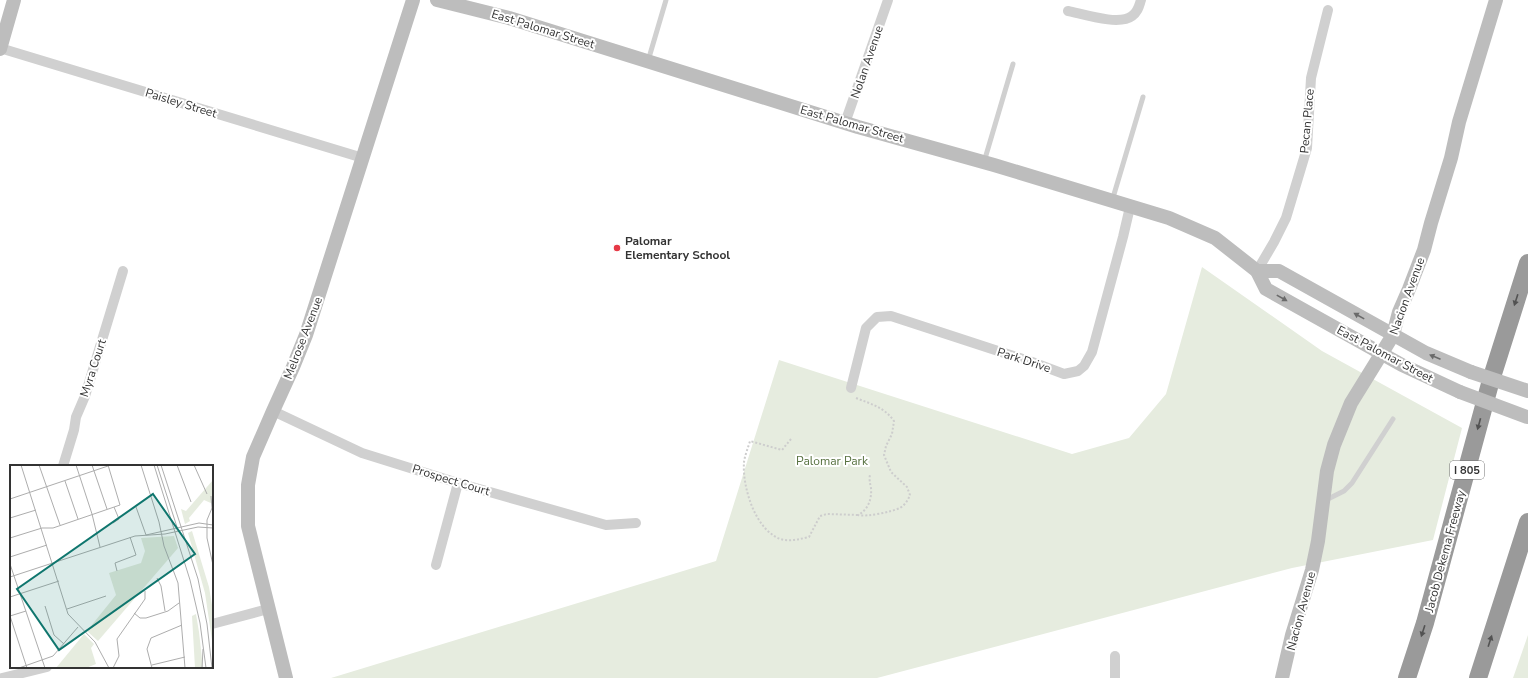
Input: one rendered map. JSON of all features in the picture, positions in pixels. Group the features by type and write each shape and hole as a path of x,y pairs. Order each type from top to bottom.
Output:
{"highway":[{"name":"Jacob Dekema Freeway","path":"1407,678 1425,622 1491,380 1528,263"},
{"path":"1478,678 1528,522"}],"main road":[{"path":"0,48 14,0"},
{"name":"Melrose Avenue","path":"286,678 248,526 248,485 253,457 272,411 294,368 306,335 413,0"},
{"name":"East Palomar Street","path":"437,0 509,18 845,123 1169,218 1215,238 1257,271 1266,289 1402,365 1460,392 1528,416"},
{"name":"Nacion Avenue","path":"1282,678 1292,636 1312,570 1318,541 1328,471 1334,445 1344,419 1363,384 1393,335 1399,312 1424,250 1451,158 1459,122 1496,0"},
{"name":"East Palomar Street","path":"1257,271 1279,271 1426,353 1471,372 1528,391"}],"street":[{"name":"Nolan Avenue","path":"845,123 888,0"},
{"path":"1068,11 1118,21 1132,17 1138,11 1141,0"},
{"name":"Pecan Place","path":"1257,271 1286,218 1307,148 1310,79 1328,10"},
{"name":"Paisley Street","path":"0,48 363,158"},
{"name":"Park Drive","path":"853,393 866,328 877,316 891,316 1039,364 1064,374 1078,371 1084,366 1092,352 1130,207"},
{"name":"Myra Court","path":"63,465 74,430 76,417 85,396 123,271"},
{"name":"Prospect Court","path":"272,411 362,453 458,483 606,525 636,523"},
{"path":"436,565 458,483"},
{"path":"213,624 268,609"},
{"path":"1115,656 1115,678"},
{"path":"2,678 43,668"}],"lane":[{"path":"648,62 666,0"},
{"path":"984,163 1013,64"},
{"path":"1112,202 1143,97"},
{"path":"1323,501 1344,491 1352,483 1393,419"}],"path":[{"path":"791,439 782,450 750,441 744,461 745,485 760,523 774,536 783,540 795,540 809,537 820,516 827,514 858,514 863,516 899,508 907,502 910,495 907,487 891,472 884,455 886,446 892,434 894,421 889,414 876,405 853,393"},
{"path":"858,514 865,511 868,506 871,490 870,475"}],"green space":[{"name":"Palomar Park","path":"1202,267 1322,351 1462,428 1433,540 1292,568 877,678 331,678 716,561 779,360 1072,454 1129,438 1166,394"},
{"path":"1528,635 1528,678 1513,678"}],"place":[{"name":"Palomar Elementary School","path":"617,248"}]}
